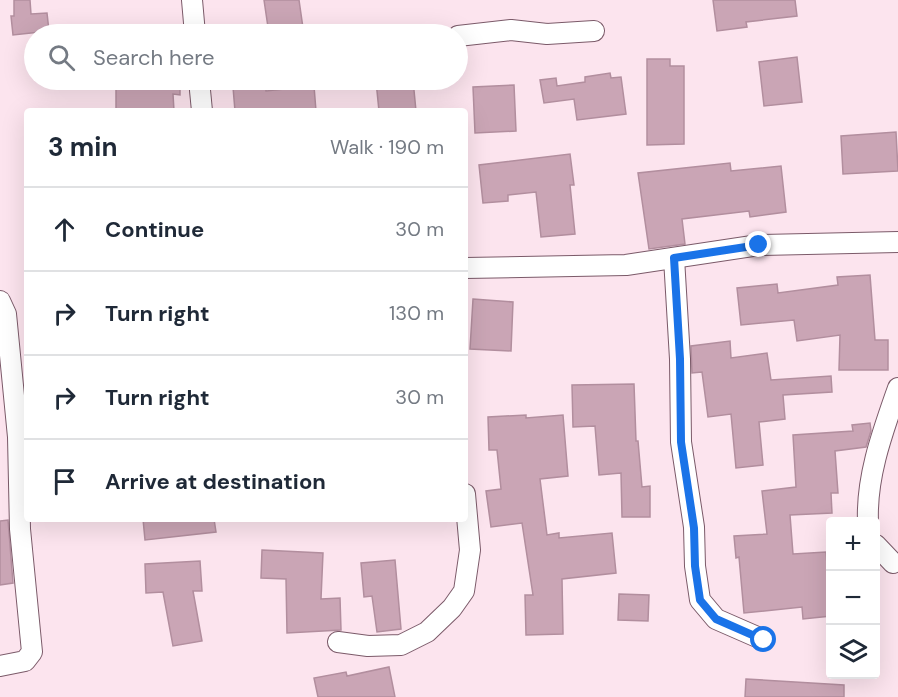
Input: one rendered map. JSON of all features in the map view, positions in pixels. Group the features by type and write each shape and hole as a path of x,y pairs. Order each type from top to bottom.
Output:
{"street":[{"path":"192,0 194,24"},
{"path":"468,35 511,30 547,34 594,31"},
{"path":"200,90 202,108"},
{"path":"468,268 626,265 759,245 898,242"},
{"path":"674,258 680,359 681,442 694,528 695,566 700,600 716,619 764,640"},
{"path":"0,301 6,314 18,437 20,529 32,652 25,661 0,666"},
{"path":"868,517 867,504 872,474 898,388"},
{"path":"339,642 368,646 402,645 427,632 452,608 464,591 470,550 468,522"},
{"path":"880,550 893,563"}],"building":[{"path":"14,0 30,0 31,14 47,13 48,24 24,24 24,34 13,35 11,16 14,16"},
{"path":"264,0 299,0 302,24 268,24"},
{"path":"713,0 795,0 797,16 746,22 747,27 717,31"},
{"path":"797,57 802,102 764,106 759,62"},
{"path":"647,59 670,59 670,66 684,66 684,144 647,145"},
{"path":"610,73 611,78 621,77 626,114 577,120 574,99 544,103 540,80 556,78 557,86 585,82 585,77"},
{"path":"514,85 516,131 475,133 473,87"},
{"path":"116,90 180,90 180,95 173,94 174,108 116,108"},
{"path":"233,90 314,90 316,108 235,108"},
{"path":"377,90 414,90 416,108 379,108"},
{"path":"896,132 898,171 843,174 841,136"},
{"path":"570,154 574,185 570,185 575,234 541,237 536,192 508,195 508,201 483,203 479,165"},
{"path":"730,163 731,171 781,166 786,212 750,217 749,211 682,219 685,244 649,249 638,173"},
{"path":"870,275 875,340 888,340 888,370 839,370 840,335 797,341 794,320 741,325 737,288 777,284 778,293 838,285 837,277"},
{"path":"473,299 513,302 511,351 470,349"},
{"path":"730,341 731,358 767,353 771,380 831,376 832,392 783,395 785,419 759,422 763,465 736,468 731,414 708,417 702,372 692,373 691,346"},
{"path":"634,384 636,441 638,441 642,487 650,486 650,517 622,517 621,473 599,475 595,426 573,427 572,385"},
{"path":"526,415 526,418 563,415 568,476 540,479 547,535 559,533 559,538 612,533 616,573 562,579 563,634 526,635 525,595 533,595 522,523 491,527 486,491 501,489 497,450 489,450 488,417"},
{"path":"870,423 871,431 866,447 835,451 838,493 831,493 832,513 790,515 793,554 826,552 826,617 803,619 802,607 744,613 739,557 736,558 734,536 767,534 762,491 796,487 793,435 853,431 852,425"},
{"path":"8,520 13,583 0,585 0,521"},
{"path":"143,522 214,522 216,532 145,540"},
{"path":"262,550 323,553 321,599 340,598 341,630 287,633 286,579 261,578"},
{"path":"395,560 401,629 377,632 372,596 364,597 361,563"},
{"path":"200,561 202,591 193,591 202,641 173,646 163,592 146,593 145,564"},
{"path":"619,594 649,595 648,621 618,620"},
{"path":"389,667 395,697 318,697 314,678 346,672 347,676"},
{"path":"746,679 844,685 844,697 745,697"}],"route":[{"path":"759,245 674,258 680,359 681,442 694,528 695,566 700,600 716,619 764,640"}]}
